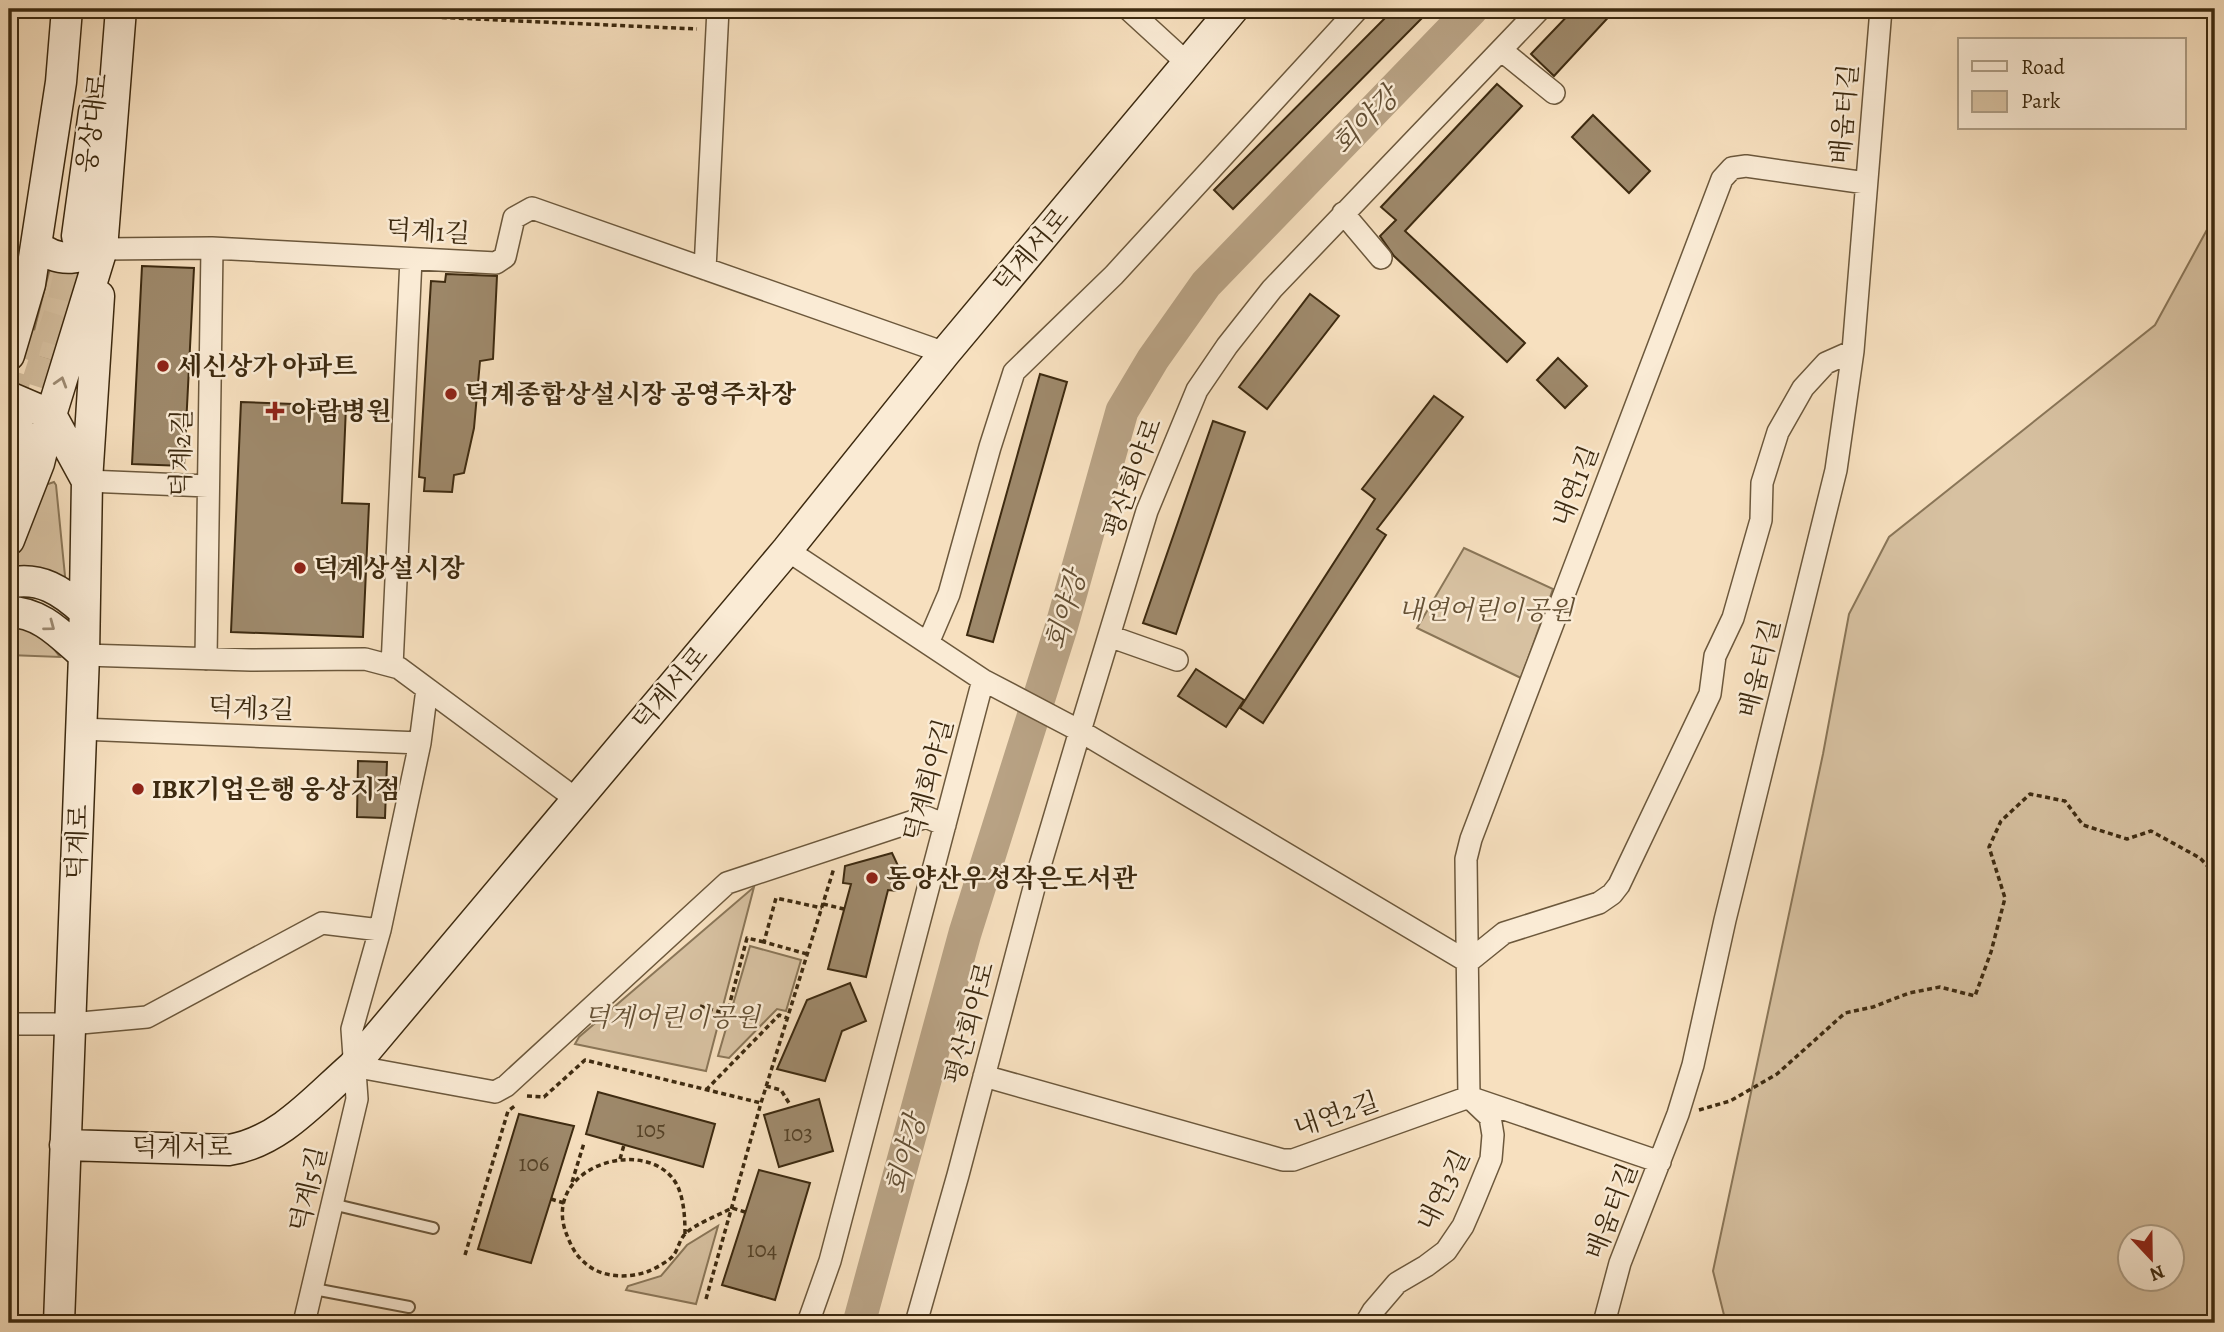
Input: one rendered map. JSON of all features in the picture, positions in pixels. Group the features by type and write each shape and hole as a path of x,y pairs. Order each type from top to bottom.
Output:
{"street":[{"path":"66,9 61,82 74,240 87,481 208,486"},
{"name":"웅상대로","path":"74,240 71,128 84,9"},
{"name":"웅상대로","path":"74,240 92,131 105,9"},
{"path":"20,462 51,415 74,240 121,9"},
{"path":"1128,9 1187,63"},
{"name":"덕계서로","path":"65,1145 229,1150 247,1147 282,1129 353,1066 787,550 945,353 1233,9"},
{"path":"928,643 949,594 1014,372 1114,275 1358,9"},
{"name":"평산회야로","path":"916,1323 1039,869 1080,731 1147,511 1197,390 1227,346 1272,289 1540,9"},
{"name":"배움터길","path":"1604,1323 1620,1263 1678,1114 1693,1065 1725,920 1843,437 1853,351 1881,9"},
{"path":"705,269 717,19"},
{"path":"1501,50 1554,93"},
{"name":"내연1길","path":"1469,1097 1466,859 1471,839 1722,179 1732,168 1746,166 1866,183"},
{"name":"덕계1길","path":"74,240 496,263 505,257 514,218 532,208 945,353"},
{"path":"1343,213 1381,258"},
{"path":"9,355 20,293 74,240"},
{"name":"덕계2길","path":"206,659 212,248"},
{"path":"392,666 411,258"},
{"path":"787,550 992,685 1080,731 1468,962 1504,933 1599,904 1619,885 1710,694 1715,656 1733,618 1761,520 1762,483 1778,432 1803,388 1826,363 1853,351"},
{"path":"9,397 51,415"},
{"name":"덕계로","path":"51,415 87,481 60,1323"},
{"path":"9,429 22,433 27,438 20,462 9,540"},
{"path":"9,583 23,579 44,583 69,597 84,611"},
{"path":"9,612 34,615 83,655 206,659 365,659 399,668 576,799"},
{"path":"1109,636 1177,660"},
{"name":"덕계회야길","path":"808,1323 830,1261 945,825 992,685"},
{"path":"427,689 420,743 380,930 352,1029 353,1066 495,1091 506,1086 727,883 926,817 945,825"},
{"name":"덕계3길","path":"81,729 420,743"},
{"path":"9,1024 70,1024 147,1017 322,923 380,930"},
{"name":"덕계5길","path":"304,1323 357,1100 353,1066"},
{"name":"내연2길","path":"984,1076 1283,1160 1293,1160 1469,1097"},
{"path":"1469,1097 1660,1162"},
{"name":"내연3길","path":"1366,1323 1397,1283 1446,1251 1463,1226 1491,1160 1493,1135 1490,1117 1469,1097"}],"lane":[{"path":"332,1204 433,1228"},
{"path":"314,1289 409,1307"}],"path":[{"path":"255,9 717,19"},
{"path":"1678,1114 1730,1101 1777,1074 1844,1013 1873,1007 1909,993 1940,987 1975,996 1991,952 2005,898 1989,847 2001,821 2029,794 2065,801 2083,825 2127,839 2151,831 2200,858 2215,874"},
{"path":"706,1299 766,1086 837,860"},
{"path":"764,943 776,898 844,909"},
{"path":"700,1006 727,1014 747,938 808,954"},
{"path":"706,1090 779,1015 788,1018"},
{"path":"466,1255 508,1111 529,1094 544,1097 584,1060 761,1103"},
{"path":"766,1086 781,1090 789,1102"},
{"path":"571,1187 578,1176 620,1159 641,1160 659,1167 677,1185 685,1215 685,1234 671,1258 649,1271 631,1275 604,1275 583,1262 570,1243 562,1218 564,1203 583,1143"},
{"path":"620,1159 624,1145"},
{"path":"551,1199 564,1203"},
{"path":"685,1234 732,1208 745,1212"}],"green space":[{"path":"2215,215 2215,1323 1726,1323 1713,1271 1823,754 1849,614 1889,537 2155,325"},
{"path":"50,268 59,273 84,275 59,363 28,354"},
{"path":"54,482 66,586 9,575 45,485"},
{"name":"내연어린이공원","path":"1464,548 1553,589 1521,678 1417,628"},
{"path":"9,628 28,630 40,637 60,657 9,655"},
{"name":"덕계어린이공원","path":"754,887 706,1071 575,1044 579,1037"},
{"path":"750,946 801,960 786,1011 777,1009 729,1058 718,1056"},
{"path":"718,1226 696,1304 626,1290 628,1286 661,1276 687,1245"}],"building":[{"path":"1394,9 1431,9 1233,209 1214,190"},
{"path":"1574,9 1616,9 1554,76 1531,54"},
{"path":"1497,84 1522,106 1405,231 1525,343 1507,362 1394,256 1380,236 1396,220 1381,207"},
{"path":"1593,115 1650,171 1629,193 1572,137"},
{"name":"세신상가 아파트","path":"142,266 194,268 184,466 132,464"},
{"name":"덕계종합상설시장 공영주차장","path":"446,274 497,276 493,359 480,361 474,428 464,473 454,475 452,492 424,491 425,478 419,477 431,281 445,282"},
{"path":"1310,294 1339,316 1267,409 1239,387"},
{"path":"1558,358 1587,386 1565,408 1537,380"},
{"path":"1040,374 1067,382 993,642 967,635"},
{"path":"1434,396 1463,417 1377,529 1386,535 1263,723 1240,708 1375,499 1362,489"},
{"name":"덕계상설시장","path":"241,402 346,406 342,503 369,504 363,637 231,632"},
{"path":"1213,421 1245,432 1176,634 1143,623"},
{"path":"1196,669 1244,700 1226,727 1178,696"},
{"path":"358,761 387,762 385,818 357,817"},
{"path":"892,853 901,872 897,891 888,890 866,977 828,969 851,884 843,883 845,866"},
{"path":"850,983 866,1021 842,1031 825,1081 777,1069 807,1000"},
{"path":"598,1092 715,1124 703,1167 586,1134"},
{"path":"819,1099 833,1151 779,1167 764,1115"},
{"path":"519,1114 574,1126 531,1263 478,1249"},
{"path":"759,1170 810,1183 775,1300 722,1285"}],"waterway":[{"name":"회야강","path":"859,1323 965,933 1061,628 1122,411 1153,359 1206,284 1472,9"}],"tunnel":[{"path":"22,429 62,304 77,236"},
{"path":"9,401 32,326"}],"place":[{"name":"세신상가 아파트","path":"163,366"},
{"name":"덕계종합상설시장 공영주차장","path":"451,394"},
{"name":"아람병원","path":"275,411"},
{"name":"덕계상설시장","path":"300,568"},
{"name":"IBK기업은행 웅상지점","path":"138,789"},
{"name":"동양산우성작은도서관","path":"872,878"}]}
